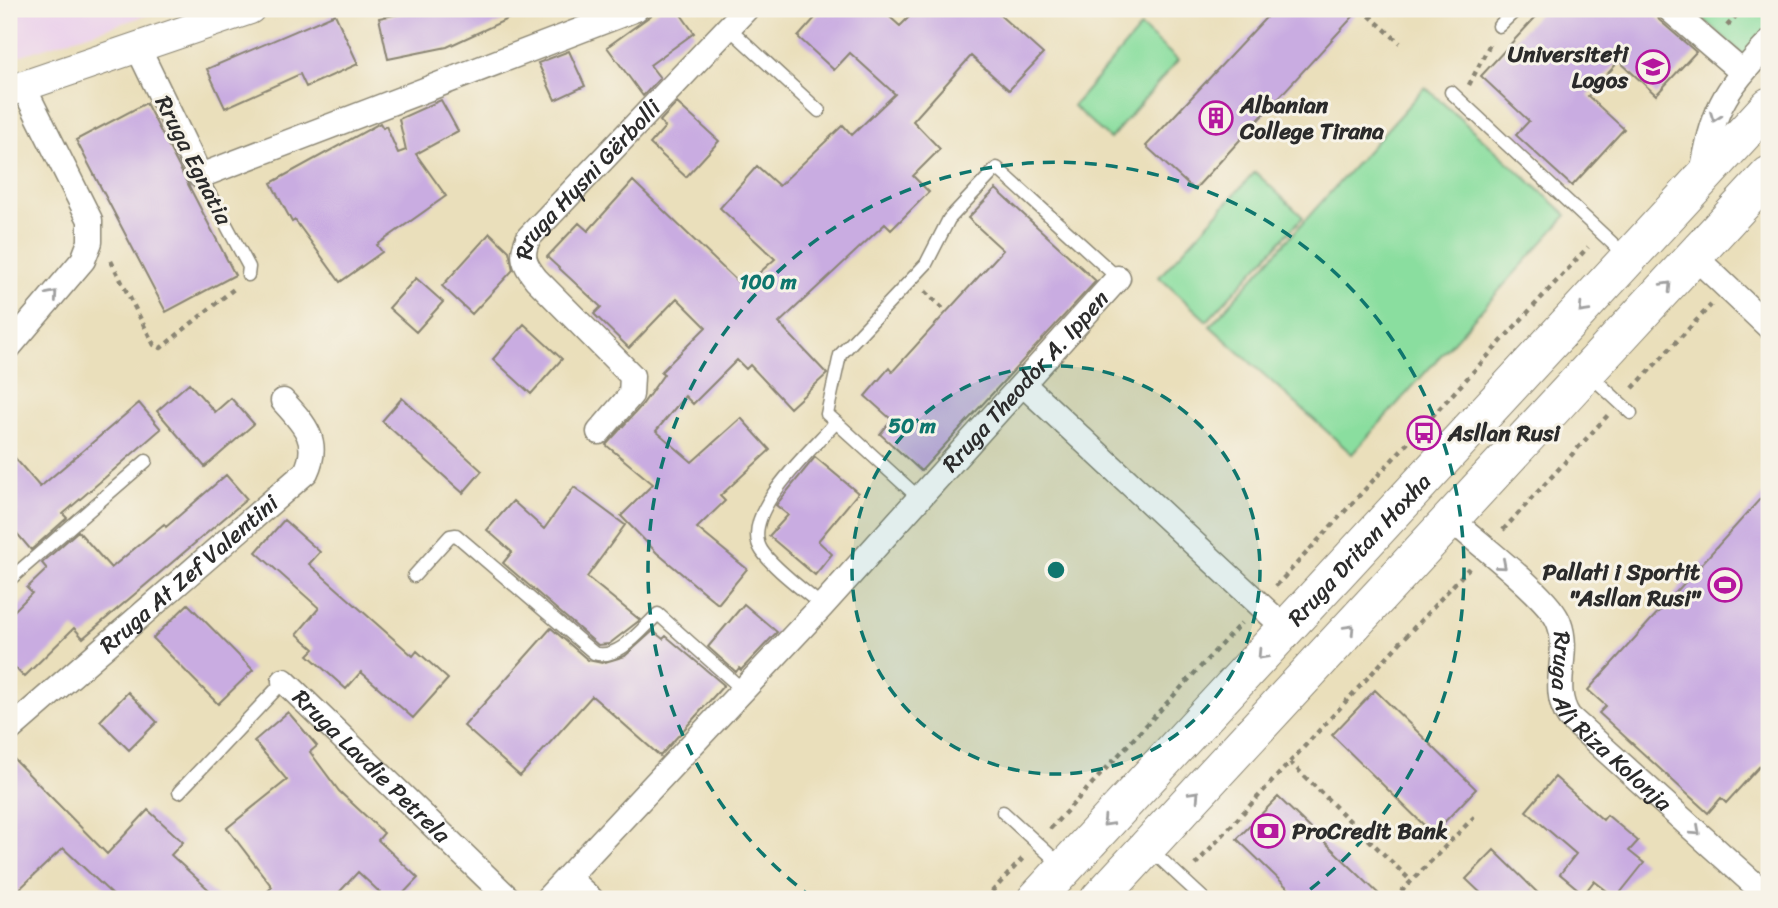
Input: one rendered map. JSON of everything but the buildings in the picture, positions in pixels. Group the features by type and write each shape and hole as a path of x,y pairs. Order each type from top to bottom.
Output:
{"main road":[{"name":"Rruga Dritan Hoxha","path":"1036,899 1769,106"},
{"name":"Rruga Dritan Hoxha","path":"1099,899 1694,256 1753,205 1769,175"}],"street":[{"path":"200,176 636,9"},
{"name":"Rruga Hysni Gërbolli","path":"598,432 631,395 632,376 579,325 526,267 522,257 524,247 529,237 746,9"},
{"path":"1669,9 1742,72"},
{"path":"9,347 83,260 90,242 90,220 16,89 239,11"},
{"path":"1700,181 1710,130 1718,107 1742,72 1769,43"},
{"name":"Rruga Egnatia","path":"137,46 200,176"},
{"path":"1694,256 1769,327"},
{"name":"Rruga Theodor A. Ippen","path":"568,878 822,606 1118,278"},
{"path":"1023,384 1286,629"},
{"name":"Rruga At Zef Valentini","path":"9,730 306,472 313,458 310,433 283,401"},
{"name":"Rruga Ali Riza Kolonja","path":"1451,519 1549,606 1559,622 1559,701 1569,717 1761,887"},
{"name":"Rruga Lavdie Petrela","path":"284,681 509,899"},
{"path":"547,899 568,878 591,899"}],"lane":[{"path":"1499,26 1517,9"},
{"path":"729,28 819,111"},
{"path":"1456,96 1629,259"},
{"name":"Rruga Theodor A. Ippen","path":"836,422 827,414 840,355 926,264 949,219 996,168 1118,278"},
{"name":"Rruga Egnatia","path":"200,176 249,267 248,275"},
{"path":"1588,372 1631,413"},
{"path":"822,606 762,551 757,525 768,500 836,422 919,498"},
{"path":"9,580 146,461"},
{"path":"414,576 450,536 456,535 594,653 614,653 659,614 743,690"},
{"name":"Rruga Lavdie Petrela","path":"179,792 284,681"},
{"path":"1003,812 1065,868"},
{"path":"1148,847 1204,899"}],"path":[{"path":"1362,9 1400,43"},
{"path":"1456,96 1499,26"},
{"path":"90,220 155,345 160,348 167,346 248,275"},
{"path":"985,899 1601,233"},
{"path":"1182,879 1727,287"},
{"path":"939,305 946,312"},
{"path":"1290,762 1411,881"},
{"path":"1394,899 1477,814"}],"shaded area":[{"path":"9,9 167,9 9,59"}],"green space":[{"path":"1693,9 1769,9 1769,28 1744,56"},
{"path":"1141,27 1178,60 1110,139 1073,106"},
{"path":"1425,87 1567,215 1352,454 1210,326"},
{"path":"1255,172 1303,217 1207,321 1159,277"}],"place":[{"name":"Universiteti Logos","path":"1653,67"},
{"name":"Albanian College Tirana","path":"1216,118"},
{"name":"Asllan Rusi","path":"1424,433"},
{"name":"Pallati i Sportit \"Asllan Rusi\"","path":"1725,585"},
{"name":"ProCredit Bank","path":"1268,831"}]}
